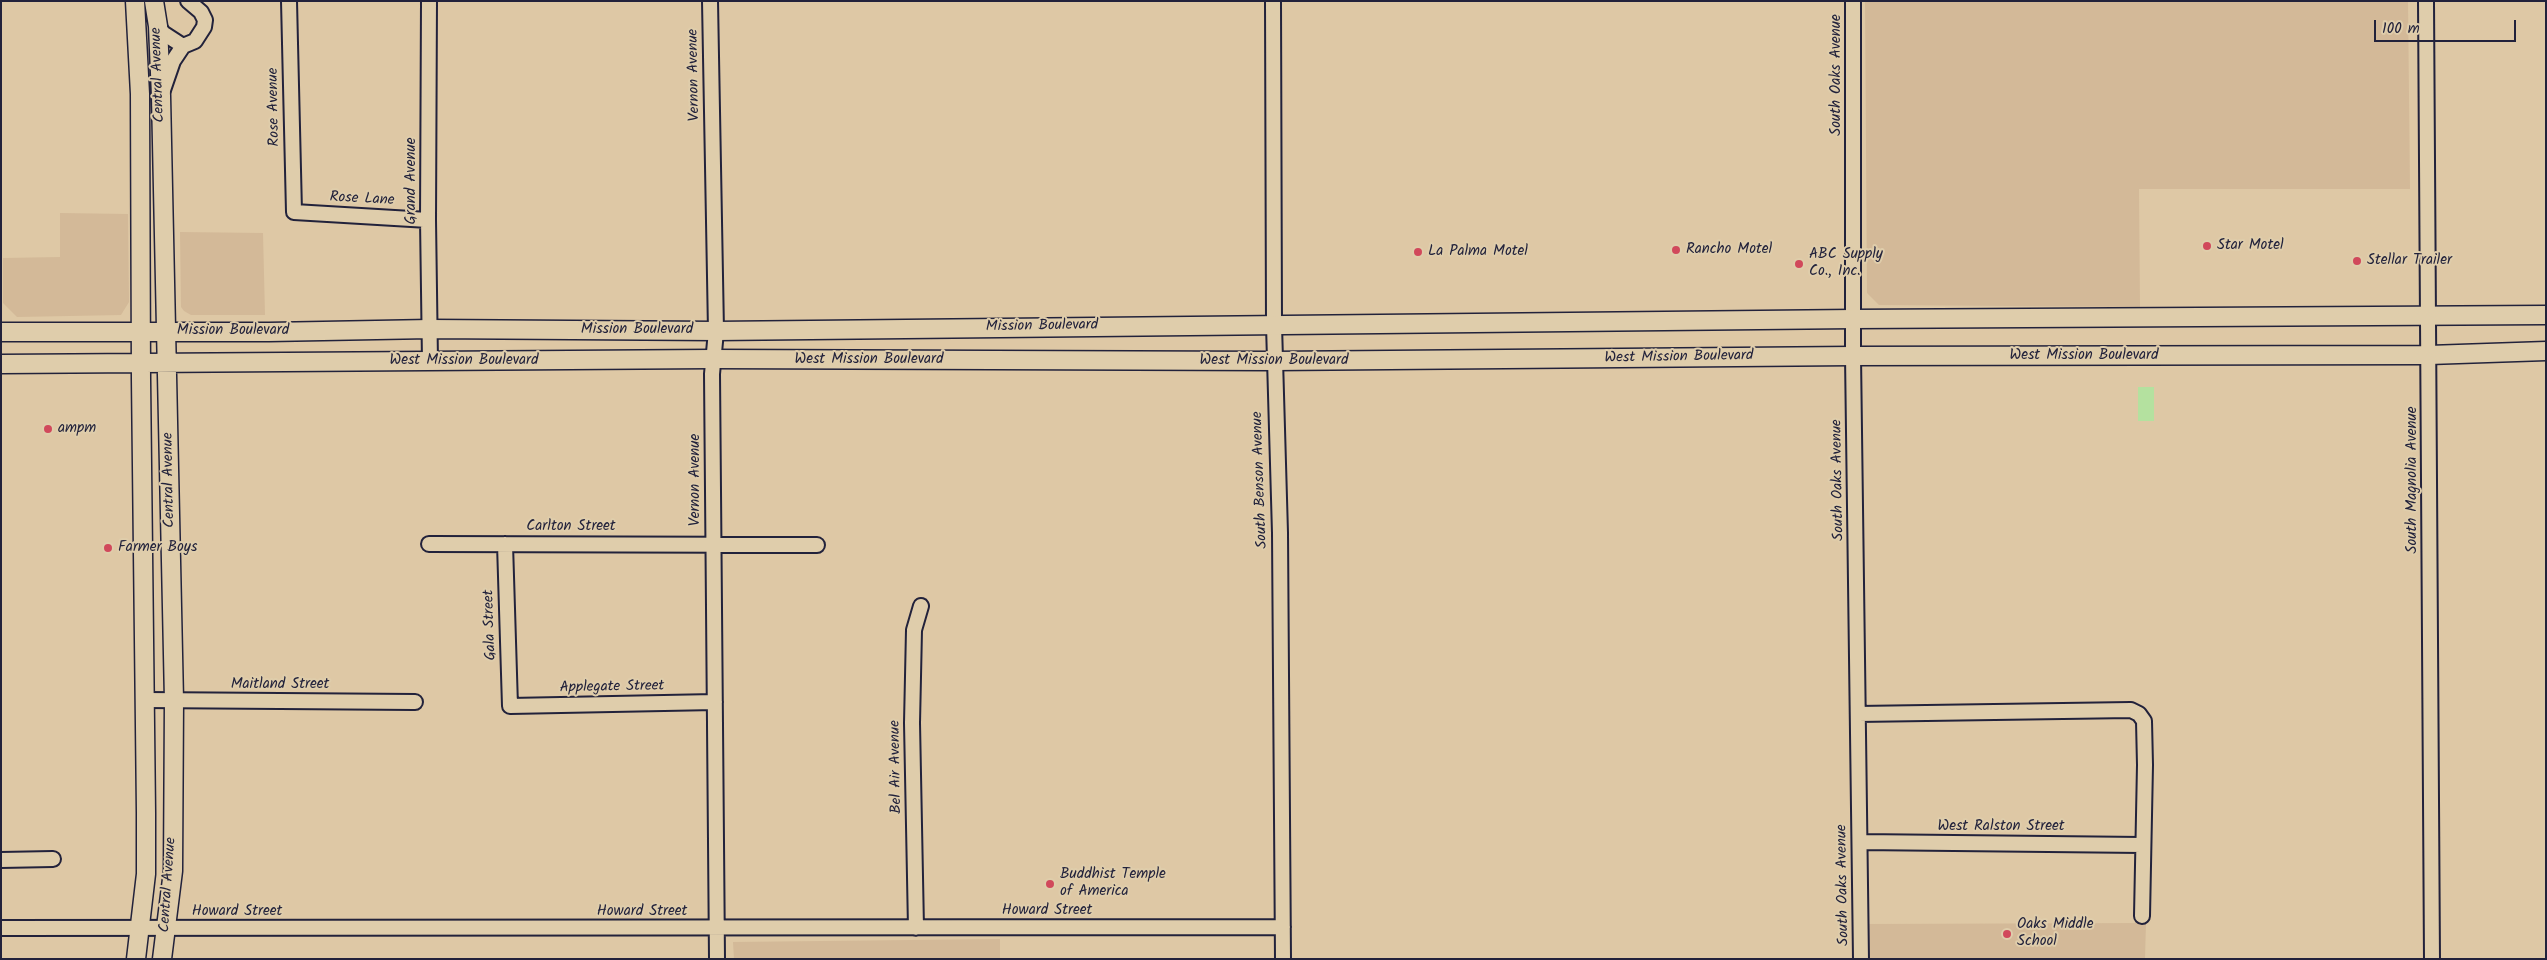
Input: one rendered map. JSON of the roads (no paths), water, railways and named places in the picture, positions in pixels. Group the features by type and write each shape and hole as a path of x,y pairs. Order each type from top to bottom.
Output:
{"main road":[{"name":"Central Avenue","path":"135,1 140,94 146,874 136,959"},
{"name":"Central Avenue","path":"154,1 158,26 161,96 174,700 173,871 162,959"},
{"path":"1274,325 2546,315"},
{"name":"Mission Boulevard","path":"1,332 269,332 430,329 716,330 1274,325"},
{"name":"West Mission Boulevard","path":"1,364 712,359 1274,361 1853,356 2428,355 2546,351"}],"street":[{"path":"161,96 173,61 183,46 195,41 204,28 205,20 201,12 188,1"},
{"name":"Rose Avenue","path":"289,1 294,212"},
{"name":"Grand Avenue","path":"429,1 428,220 430,361"},
{"name":"Vernon Avenue","path":"710,1 716,330 712,359 717,959"},
{"name":"South Benson Avenue","path":"1273,1 1274,361 1280,533 1283,959"},
{"name":"South Oaks Avenue","path":"1853,1 1853,356 1861,959"},
{"name":"South Magnolia Avenue","path":"2426,1 2432,959"},
{"path":"158,26 164,33 183,46"},
{"name":"Rose Lane","path":"294,212 428,220"},
{"name":"Carlton Street","path":"428,544 713,543 817,545"},
{"name":"Gala Street","path":"505,544 510,706"},
{"name":"Bel Air Avenue","path":"916,928 912,723 914,630 921,606"},
{"name":"Maitland Street","path":"145,700 415,702"},
{"name":"Applegate Street","path":"510,706 715,702"},
{"path":"1858,714 2131,710 2139,714 2144,721 2145,765 2142,916"},
{"name":"West Ralston Street","path":"1860,842 2142,844"},
{"path":"1,860 53,859"},
{"name":"Howard Street","path":"1,928 1283,927"}],"place":[{"name":"Star Motel","path":"2207,246"},
{"name":"Rancho Motel","path":"1676,250"},
{"name":"La Palma Motel","path":"1418,252"},
{"name":"Stellar Trailer","path":"2357,261"},
{"name":"ABC Supply Co., Inc.","path":"1799,264"},
{"name":"ampm","path":"48,429"},
{"name":"Farmer Boys","path":"108,548"},
{"name":"Buddhist Temple of America","path":"1050,884"},
{"name":"Oaks Middle School","path":"2007,934"}]}
